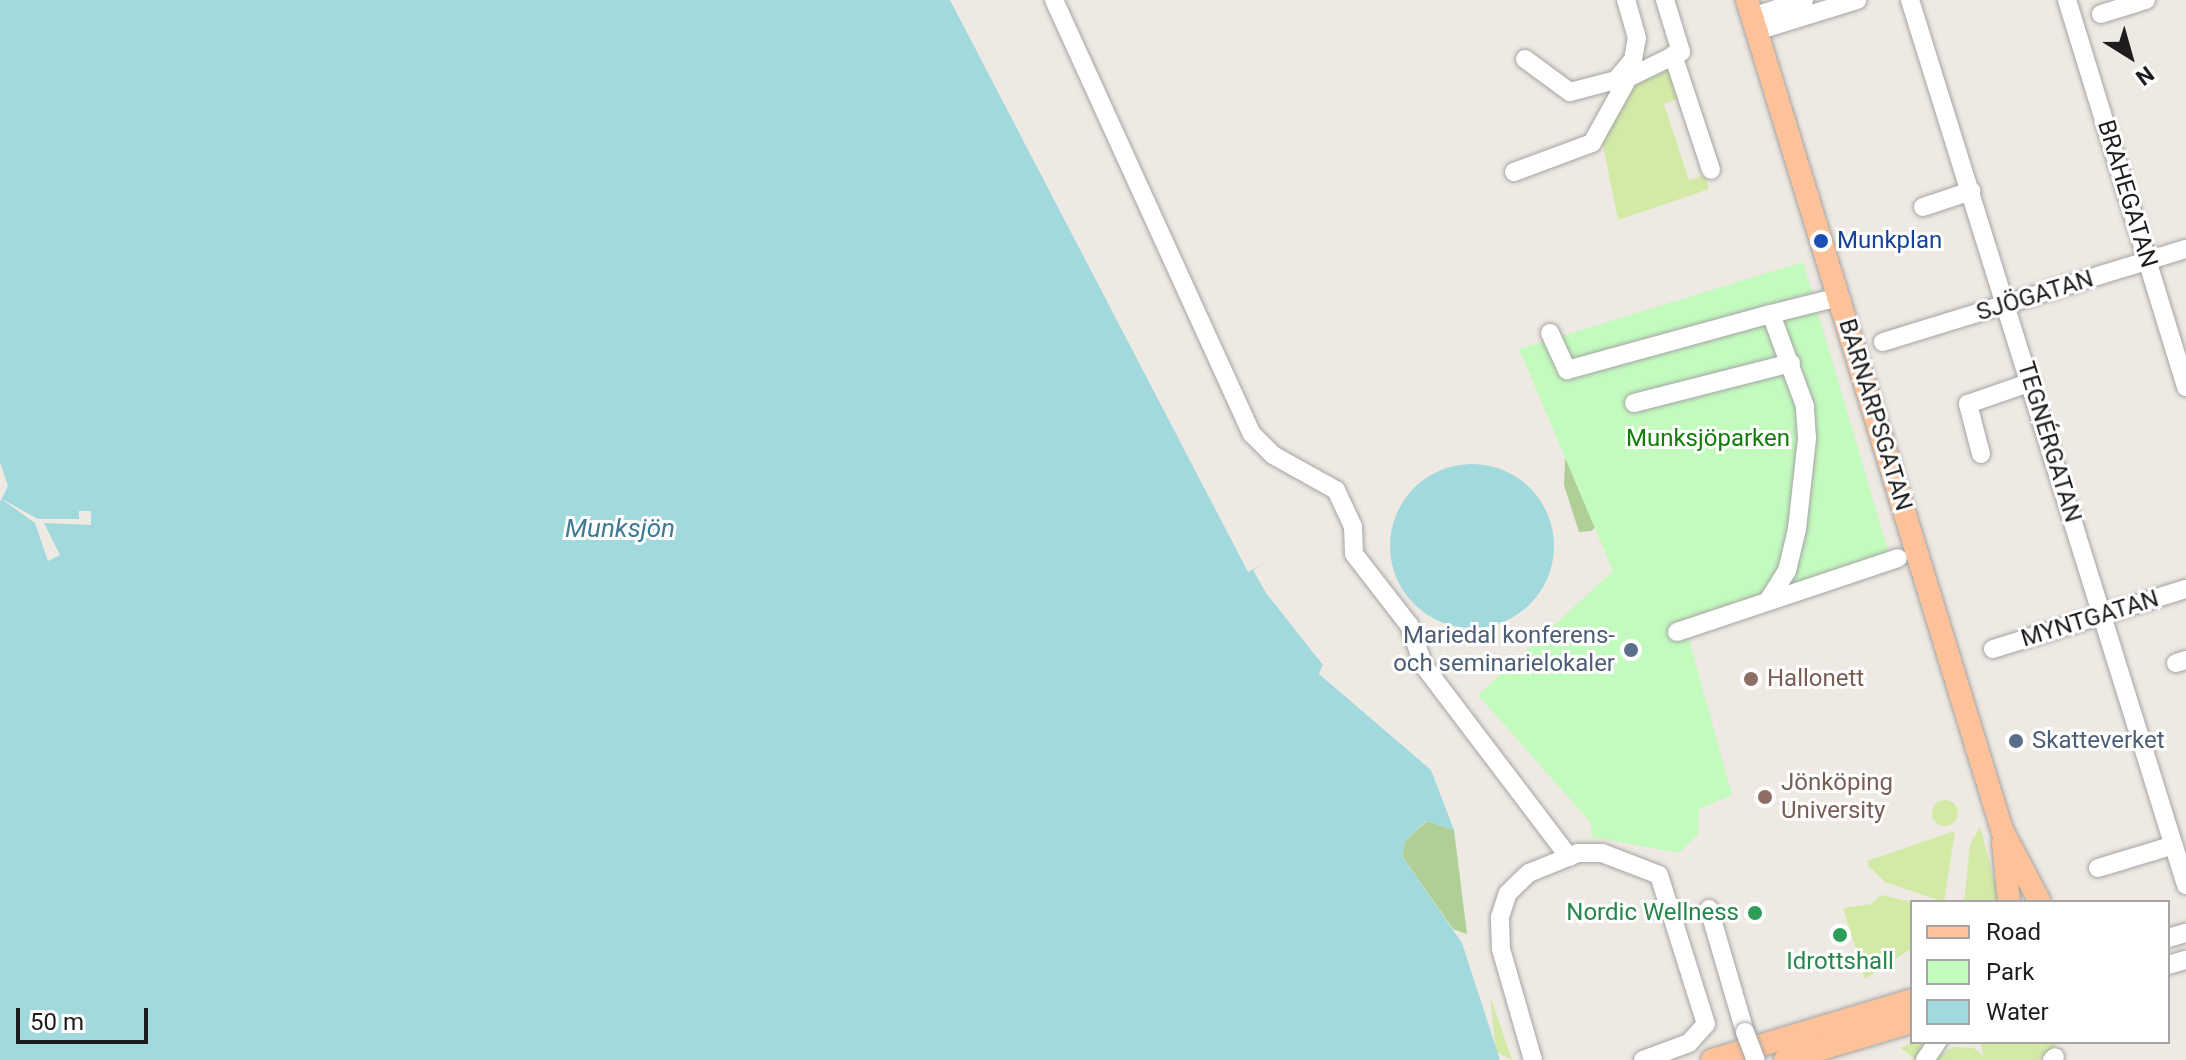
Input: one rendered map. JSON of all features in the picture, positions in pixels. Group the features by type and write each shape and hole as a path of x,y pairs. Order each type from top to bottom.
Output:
{"main road":[{"name":"BARNARPSGATAN","path":"1752,16 2002,830 2039,900"},
{"name":"BARNARPSGATAN","path":"2002,830 2009,900"},
{"path":"1712,1060 1910,1001"},
{"path":"1785,1060 1910,1023"}],"street":[{"path":"1054,0 1252,434 1273,455 1336,490 1353,526 1354,554 1409,625 1424,666 1569,857"},
{"path":"1525,59 1570,92 1616,80 1633,60 1637,38 1626,0"},
{"path":"1514,172 1592,143 1628,78 1681,52 1665,0"},
{"path":"1752,16 1804,0"},
{"path":"1752,16 1857,0"},
{"name":"TEGNÉRGATAN","path":"1910,0 2186,885"},
{"name":"BRAHEGATAN","path":"2067,0 2186,387"},
{"path":"2101,14 2146,0"},
{"path":"1673,55 1711,170"},
{"path":"1923,207 1971,191"},
{"name":"SJÖGATAN","path":"1883,342 2186,249"},
{"path":"1550,333 1567,370 1839,297"},
{"path":"1768,601 1787,571 1801,502 1805,406 1771,314"},
{"path":"1634,403 1791,363"},
{"path":"1981,454 1968,404 2031,382"},
{"path":"1677,632 1898,558"},
{"name":"MYNTGATAN","path":"1993,649 2186,589"},
{"path":"2098,868 2174,845"},
{"path":"1533,1060 1501,949 1500,917 1508,893 1529,873 1569,857 1602,853 1639,863 1666,887 1706,1024 1689,1043 1643,1060"},
{"path":"1709,909 1756,1060"}],"green space":[{"path":"1669,68 1679,98 1664,104 1689,180 1705,175 1709,189 1618,220 1602,141 1625,91 1642,74"},
{"name":"Munksjöparken","path":"1803,262 1889,554 1684,621 1732,795 1699,809 1698,834 1679,853 1592,837 1591,823 1478,695 1613,571 1519,349"},
{"path":"1566,443 1598,525 1591,531 1579,532 1564,485"},
{"path":"1945,800 1954,804 1958,813 1954,822 1945,826 1936,822 1932,813 1936,804"},
{"path":"1427,821 1454,830 1467,934 1453,929 1402,856 1405,841"},
{"path":"1980,827 1999,900 1964,900 1970,844"},
{"path":"1955,831 1944,900 1885,882 1867,861"},
{"path":"1881,895 1910,902 1910,949 1865,979 1843,908 1871,904"},
{"path":"1490,996 1512,1060 1496,1052"},
{"path":"1910,1043 1928,1045 1916,1060 1901,1048"},
{"path":"1981,1044 2058,1044 2038,1060 1934,1060 1953,1047 1974,1048 1984,1057"}],"water":[{"name":"Munksjön","path":"0,0 950,0 1248,572 1262,564 1328,652 1319,674 1431,770 1454,830 1426,821 1405,841 1402,856 1462,943 1500,1060 0,1060 0,502 8,486 0,462"},
{"path":"1472,464 1503,470 1530,488 1548,515 1554,546 1548,577 1530,604 1503,622 1472,628 1441,622 1414,604 1396,577 1390,546 1396,515 1414,488 1441,470"}],"pier":[{"path":"0,498 38,519 79,519 79,511 91,511 91,525 44,523 60,555 48,561 35,523"},
{"path":"1262,564 1331,654 1323,665 1266,593 1253,570"}],"place":[{"name":"Munkplan","path":"1821,241"},
{"name":"Mariedal konferens- och seminarielokaler","path":"1631,650"},
{"name":"Hallonett","path":"1751,679"},
{"name":"Skatteverket","path":"2016,741"},
{"name":"Jönköping University","path":"1765,797"},
{"name":"Nordic Wellness","path":"1755,913"},
{"name":"Idrottshall","path":"1840,935"}]}
